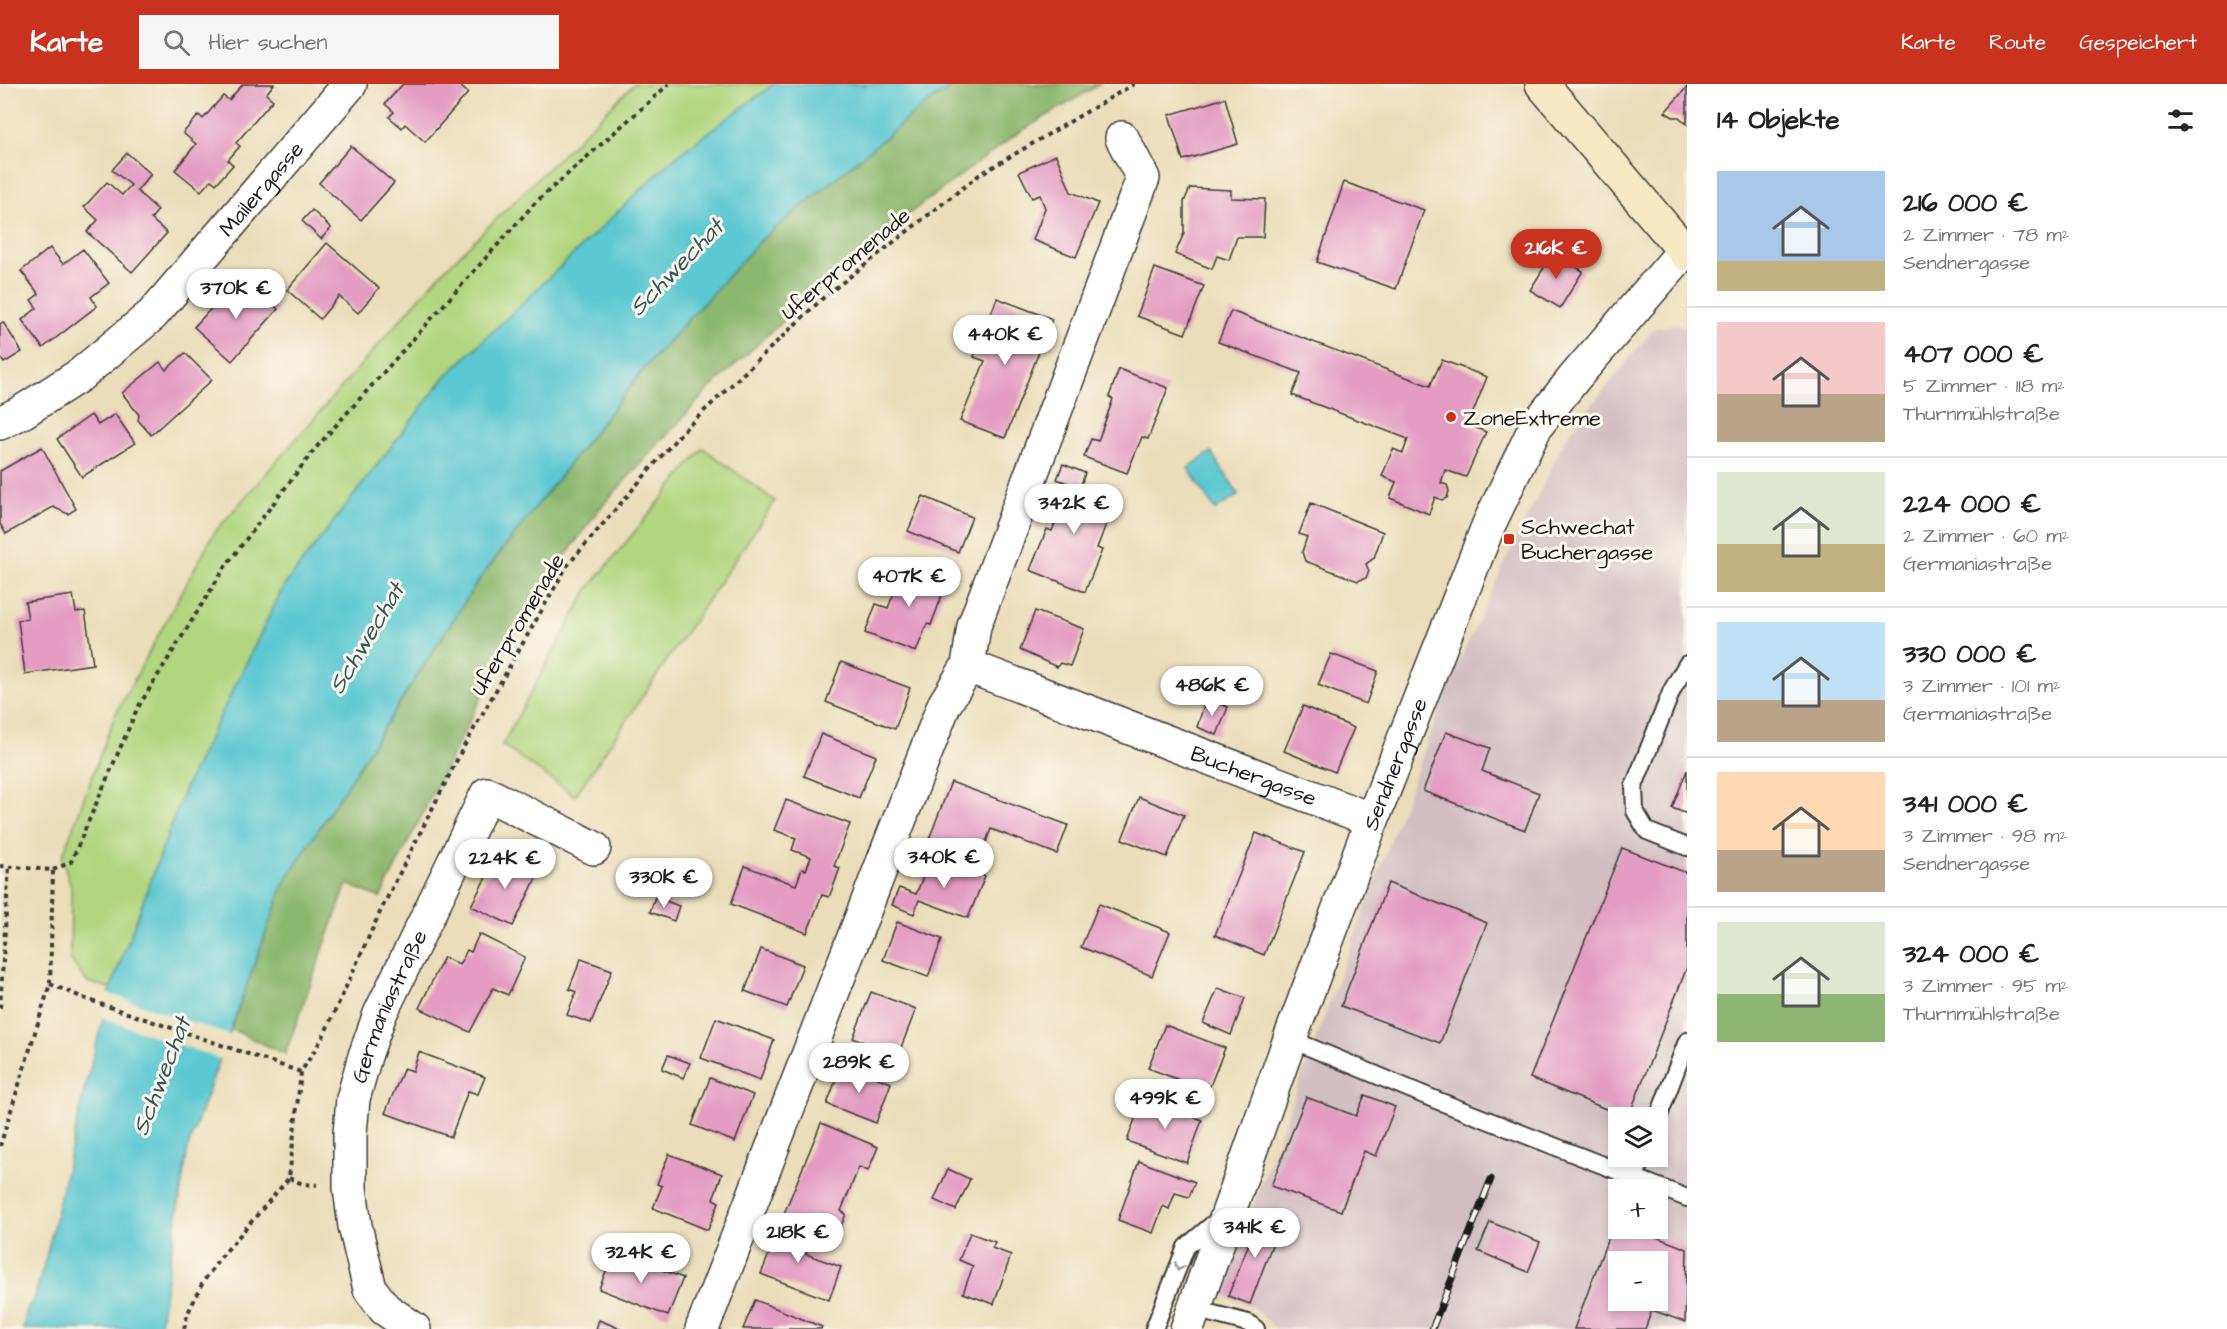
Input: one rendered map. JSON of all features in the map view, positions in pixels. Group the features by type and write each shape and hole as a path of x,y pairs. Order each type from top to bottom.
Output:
{"main road":[{"path":"1542,84 1686,251"}],"street":[{"name":"Mailergasse","path":"0,423 22,412 80,375 152,315 350,84"},
{"path":"702,1329 944,705 969,666 974,626 1143,178 1122,138"},
{"name":"Sendnergasse","path":"1191,1319 1290,1039 1471,565 1536,426 1575,377 1686,251"},
{"name":"Buchergasse","path":"969,666 1372,820"},
{"name":"Germaniastraße","path":"414,1329 385,1309 370,1289 355,1226 350,1188 350,1133 353,1099 380,1014 487,794 594,848"}],"lane":[{"path":"1687,664 1672,690 1634,786 1635,811 1647,831 1687,847"},
{"path":"1290,1039 1634,1179 1639,1167"},
{"path":"1662,1107 1687,1041"},
{"path":"1668,1191 1687,1198"},
{"path":"1154,1329 1186,1247 1230,1209"},
{"path":"1191,1319 1248,1323 1256,1329"}],"path":[{"path":"0,866 53,870 71,862 137,709 225,567 314,450 535,203 669,84"},
{"name":"Uferpromenade","path":"184,1329 203,1282 221,1257 289,1178 301,1072 323,1037 381,910 463,748 567,566 682,432 824,297 979,175 1134,84"},
{"path":"0,1008 9,866"},
{"path":"0,1146 50,984 53,870"},
{"path":"50,984 87,999 301,1072"}],"shaded area":[{"path":"1676,324 1687,327 1687,1329 1276,1329 1251,1306 1220,1294 1451,679 1567,436 1653,329"}],"green space":[{"path":"634,84 774,84 674,158 444,378 284,586 185,788 111,988 87,982 70,959 71,887 62,857 115,715 214,533 442,272"},
{"path":"956,84 1100,84 1018,133 895,224 794,311 711,387 600,508 524,613 380,898 347,884 285,1054 231,1029 284,883 478,581 646,366 760,241 923,106"},
{"path":"703,448 775,501 575,796 502,745 588,589"}],"water":[{"name":"Schwechat","path":"774,84 956,84 923,106 760,241 646,366 478,581 284,883 188,1147 159,1329 23,1329 27,1309 35,1297 47,1254 84,1092 111,988 185,788 284,586 444,378 674,158"},
{"path":"1211,452 1239,495 1215,510 1188,468"}],"pier":[{"path":"107,993 232,1036 223,1060 100,1017"}],"building":[{"path":"243,84 274,84 266,94 273,100 236,143 240,146 228,160 233,165 216,184 211,180 201,191 175,170 196,144 183,133 199,115 203,119 223,96 229,100"},
{"path":"403,84 458,84 468,93 425,142 405,124 402,128 389,117 394,112 385,104"},
{"path":"1687,87 1687,124 1679,117 1673,117 1665,112"},
{"path":"1225,98 1238,144 1183,160 1169,115"},
{"path":"351,146 394,183 361,220 319,183"},
{"path":"127,153 151,174 137,191 158,210 151,219 167,233 132,272 87,232 98,220 84,207 107,182 122,195 131,185 112,170"},
{"path":"1056,155 1071,192 1098,203 1076,257 1033,240 1045,208 1040,195 1032,198 1019,172"},
{"path":"1344,182 1424,210 1396,289 1317,262"},
{"path":"1190,188 1231,190 1231,198 1265,199 1263,237 1237,237 1229,260 1217,256 1212,269 1175,254 1184,233 1184,202"},
{"path":"312,210 331,228 321,239 302,221"},
{"path":"327,243 379,288 358,313 339,296 320,319 287,290"},
{"path":"50,248 63,264 83,249 109,283 91,297 97,306 43,348 22,320 37,308 31,300 39,294 21,271"},
{"path":"1553,253 1583,271 1560,308 1530,290"},
{"path":"1155,268 1204,286 1185,334 1137,316"},
{"path":"250,284 278,309 232,361 194,327 230,288 239,296"},
{"path":"997,298 1052,319 1005,438 960,421 985,361 974,357"},
{"path":"1231,311 1430,386 1442,360 1487,377 1468,425 1486,432 1466,477 1445,470 1441,483 1447,485 1449,491 1447,498 1442,500 1435,497 1429,514 1390,498 1396,482 1382,476 1393,449 1403,453 1408,439 1292,395 1301,373 1218,342"},
{"path":"3,322 22,352 4,363 0,357 0,324"},
{"path":"185,353 212,380 151,435 138,420 139,415 122,393 160,362 166,370"},
{"path":"1119,369 1168,388 1148,439 1142,437 1127,473 1084,457 1091,439 1098,441 1113,399 1109,397"},
{"path":"115,414 135,443 82,477 57,439 91,415 98,425"},
{"path":"42,447 76,509 68,514 53,507 6,534 0,524 0,471"},
{"path":"1063,464 1085,473 1080,488 1115,501 1097,548 1102,550 1085,592 1030,570 1047,529 1052,531 1070,484 1057,479"},
{"path":"923,496 972,517 958,552 908,531"},
{"path":"1311,503 1383,532 1374,558 1366,564 1369,571 1366,578 1358,581 1305,561 1302,552 1307,537 1299,534"},
{"path":"906,562 948,579 931,625 927,624 916,652 865,633 876,604 888,608"},
{"path":"73,595 76,612 85,611 93,664 25,674 18,620 28,619 25,602"},
{"path":"1035,611 1084,629 1070,666 1060,663 1057,667 1020,650"},
{"path":"1331,654 1378,671 1366,704 1318,685"},
{"path":"841,662 910,688 895,729 826,702"},
{"path":"1206,699 1228,707 1217,735 1197,727"},
{"path":"1303,706 1354,728 1335,772 1284,751"},
{"path":"1446,732 1490,748 1482,771 1539,793 1525,830 1423,791"},
{"path":"821,734 876,756 859,798 804,776"},
{"path":"1687,770 1687,814 1672,808"},
{"path":"951,782 1068,825 1057,854 991,829 980,858 929,839"},
{"path":"1139,797 1184,815 1167,857 1122,839"},
{"path":"786,800 850,824 834,866 840,868 835,882 829,897 822,895 807,933 731,904 745,866 796,885 802,869 806,870 811,857 792,850 796,838 774,830"},
{"path":"1256,833 1305,852 1264,955 1215,935"},
{"path":"1622,848 1687,873 1687,967 1632,1107 1608,1107 1608,1110 1530,1078"},
{"path":"498,854 538,874 513,926 471,906"},
{"path":"932,856 985,876 968,918 919,900 914,914 892,905 899,888 916,894"},
{"path":"1388,883 1487,923 1440,1043 1341,1006"},
{"path":"655,897 679,906 674,921 650,912"},
{"path":"1099,904 1170,932 1152,976 1081,947"},
{"path":"897,922 942,939 928,977 883,960"},
{"path":"479,934 525,957 508,995 493,988 470,1032 419,1008 444,957 459,965 467,950 471,952"},
{"path":"761,949 803,965 787,1007 745,991"},
{"path":"581,959 612,970 591,1023 567,1015 576,992 569,989"},
{"path":"1218,988 1245,998 1231,1035 1203,1023"},
{"path":"871,992 916,1009 898,1055 853,1038"},
{"path":"716,1018 774,1040 760,1080 701,1058"},
{"path":"1165,1025 1225,1048 1208,1091 1148,1068"},
{"path":"419,1052 485,1077 478,1094 468,1091 451,1137 385,1113 404,1068 413,1071"},
{"path":"668,1055 690,1063 683,1078 662,1069"},
{"path":"842,1064 891,1083 876,1123 827,1104"},
{"path":"710,1078 753,1095 735,1142 692,1125"},
{"path":"1365,1095 1395,1107 1376,1156 1364,1151 1341,1211 1271,1186 1306,1097 1356,1116"},
{"path":"1143,1097 1202,1120 1187,1163 1127,1141"},
{"path":"821,1123 878,1147 868,1171 859,1167 841,1211 846,1214 834,1244 814,1236 817,1228 783,1216"},
{"path":"669,1154 722,1174 713,1199 719,1202 708,1230 653,1208 662,1186 657,1184"},
{"path":"1139,1161 1195,1182 1189,1197 1175,1193 1169,1209 1163,1206 1153,1233 1118,1220"},
{"path":"948,1169 970,1179 956,1210 934,1200"},
{"path":"1261,1213 1281,1221 1250,1304 1228,1296"},
{"path":"1490,1222 1540,1242 1528,1272 1478,1251"},
{"path":"768,1224 811,1240 806,1254 841,1267 829,1300 761,1274 774,1242 763,1238"},
{"path":"970,1233 995,1242 992,1248 1011,1255 994,1304 963,1293 973,1266 959,1260"},
{"path":"1608,1238 1661,1239 1687,1249 1685,1322 1655,1311 1668,1311 1668,1251 1608,1251 1608,1311 1652,1311 1645,1329 1574,1329"},
{"path":"614,1251 683,1278 668,1316 599,1289"},
{"path":"755,1300 822,1327 821,1329 743,1329"},
{"path":"599,1320 621,1329 596,1329"}],"railway":[{"path":"1432,1329 1491,1179"}],"place":[{"name":"ZoneExtreme","path":"1451,417"},
{"name":"Schwechat Buchergasse","path":"1509,539"}]}
